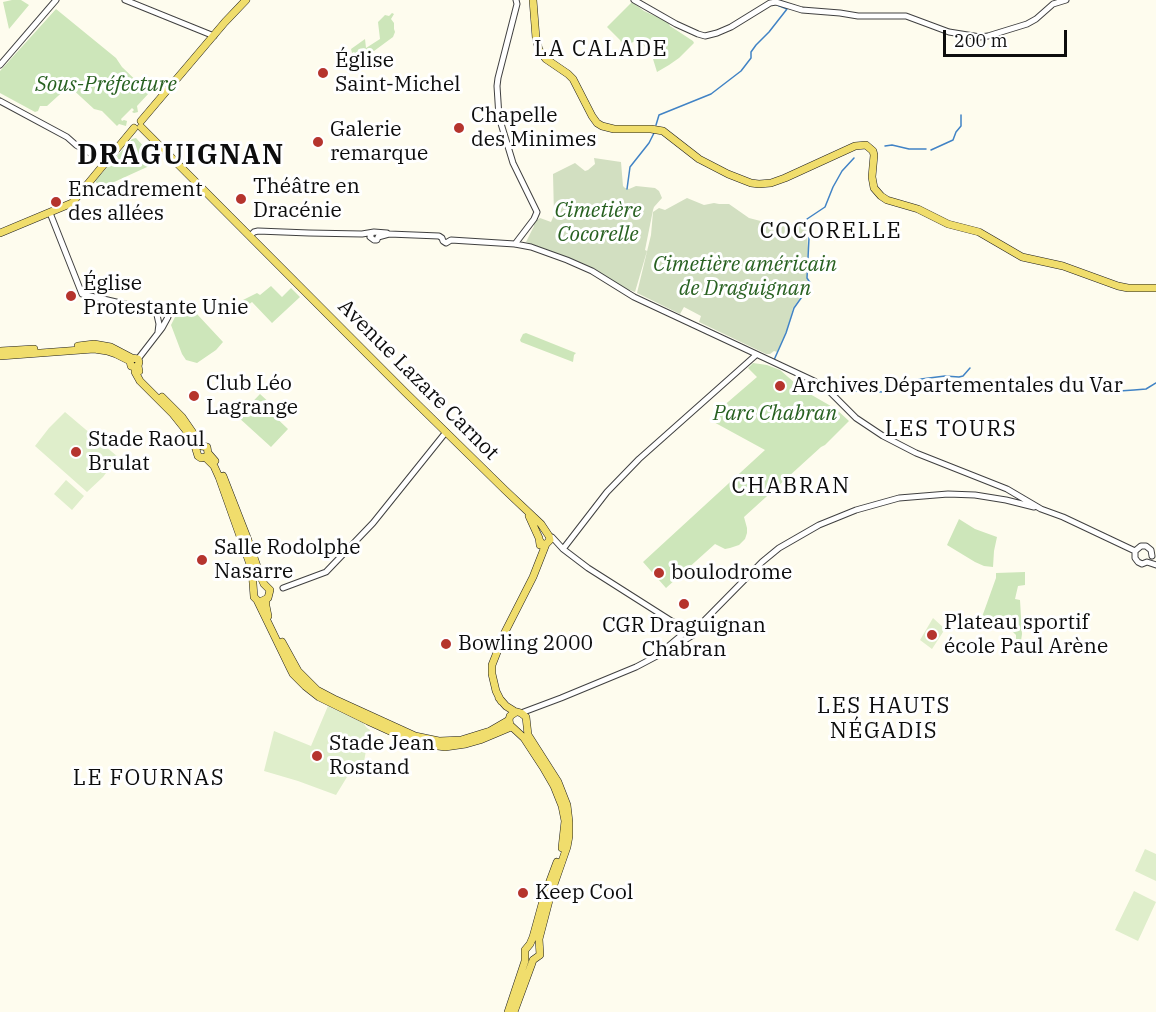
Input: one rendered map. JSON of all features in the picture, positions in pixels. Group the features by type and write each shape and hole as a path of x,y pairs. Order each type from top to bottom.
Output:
{"main road":[{"path":"0,233 72,203 246,0"},
{"path":"533,0 539,50 546,59 573,79 592,116 602,126 614,129 663,131 699,159 734,177 759,184 785,178 855,146 866,146 874,154 872,177 874,189 887,200 918,209 948,224 979,232 1022,257 1063,266 1118,286 1156,288"},
{"name":"Avenue Lazare Carnot","path":"139,125 527,512 545,540"},
{"path":"0,351 99,345 111,347 135,362"},
{"path":"0,356 101,350 135,362"},
{"path":"135,362 135,372 140,381 177,419 199,447 198,456 201,458 207,455"},
{"path":"207,455 219,466 260,576 264,585 270,590 266,600 269,618 294,665 303,676 317,690 336,700 415,736 447,744"},
{"path":"207,455 226,495 252,570 253,594 290,668 311,692 408,739 424,744 447,744 482,734 526,717 528,735 558,782 567,805 569,836 546,908 539,939 540,955 533,960 514,1012"},
{"path":"508,1012 519,980 525,950 530,944 544,897 560,856 565,822 562,806 554,786 499,698 492,674 492,665 505,632 541,560 545,540"},
{"path":"254,588 259,584 264,585"},
{"path":"257,600 266,600"},
{"path":"514,720 522,729 527,722"},
{"path":"530,944 539,947"},
{"path":"525,955 533,960"}],"street":[{"path":"0,65 56,0"},
{"path":"125,0 214,35"},
{"path":"515,244 537,212 513,163 499,117 498,78 517,4 516,0"},
{"path":"634,0 676,24 705,36 731,27 770,3 776,2 802,10 858,16 906,16 949,32 980,37 1027,24 1053,4 1066,0"},
{"path":"0,101 106,162"},
{"path":"50,213 82,294 150,310 159,315 163,321 166,320"},
{"path":"250,236 258,231 390,234 442,238 447,234 451,240 515,244 548,253 592,271 634,297 814,381 830,392 845,409 865,425 883,436 916,453 1007,489 1041,509"},
{"path":"135,362 162,328 169,315 163,309 159,315 158,332"},
{"path":"562,549 618,480 639,459 756,355"},
{"path":"283,588 323,574 330,569 373,523 446,432"},
{"path":"514,720 544,705 625,672 672,648 762,562 790,541 819,525 869,506 912,496 948,494 1006,500 1063,517 1135,551"},
{"path":"545,540 552,537 562,549 687,632"},
{"path":"1146,546 1151,550 1154,558 1140,563 1134,556 1135,551 1138,547 1146,546"},
{"path":"1147,562 1156,566"},
{"path":"527,722 534,711 544,705"}],"green space":[{"path":"21,0 29,5 9,29 3,2"},
{"path":"632,2 644,11 668,22 670,26 694,43 679,58 657,72 653,59 639,38 624,48 620,40 607,27"},
{"name":"Sous-Préfecture","path":"56,9 116,58 122,67 149,93 137,106 138,112 132,112 134,110 132,108 121,119 127,121 126,126 119,124 117,126 102,111 94,109 69,86 47,106 40,106 35,112 0,93 0,71"},
{"path":"394,14 391,19 395,32 393,37 374,51 368,49 372,52 368,59 370,64 365,67 351,49 365,39 366,48 380,39 378,22 385,15 389,16"},
{"path":"136,138 158,162 101,188 95,181 132,139"},
{"name":"Cimetière Cocorelle","path":"594,158 621,162 625,188 636,186 655,188 662,198 653,210 645,250 647,251 635,292 628,291 558,254 526,242 534,226 533,223 540,218 551,222 554,215 553,174 575,163 585,171 588,170 595,164"},
{"name":"Cimetière américain de Draguignan","path":"687,198 704,205 729,204 749,218 776,225 796,224 806,220 807,278 810,284 793,308 786,333 777,352 766,354 699,322 701,316 684,307 680,314 637,293 651,235 653,212 659,208 665,210"},
{"path":"271,286 282,297 291,288 300,297 272,323 252,302 244,308 239,302 257,293 260,295"},
{"path":"196,313 223,342 216,350 197,363 186,360 171,325 175,317"},
{"path":"526,333 576,353 573,362 521,342 523,334"},
{"name":"Parc Chabran","path":"753,363 780,370 803,390 836,409 849,421 744,517 747,533 739,545 725,549 715,544 666,588 643,562 765,450 710,420 757,377 748,368"},
{"path":"260,394 272,405 268,410 288,429 271,447 238,417"},
{"name":"Stade Raoul Brulat","path":"65,412 118,457 103,477 87,492 35,446"},
{"path":"66,480 84,496 72,510 54,494"},
{"path":"959,519 975,529 997,537 993,567 975,562 947,545"},
{"path":"1025,572 1025,585 1018,586 1015,599 1020,600 1021,641 1016,639 1016,635 1008,627 982,617 996,573"},
{"name":"Plateau sportif école Paul Arène","path":"933,618 945,629 932,649 920,640"},
{"name":"Stade Jean Rostand","path":"328,706 363,723 370,730 361,777 349,767 345,776 347,777 336,795 264,771 274,731 311,746"},
{"path":"1145,849 1156,854 1156,881 1135,871"},
{"path":"1134,891 1156,902 1138,941 1115,930"}],"waterway":[{"path":"656,125 659,115 711,94 741,71 751,58 751,52 756,45 787,9 777,5"},
{"path":"931,150 953,140 961,126 961,115"},
{"path":"627,189 630,167 654,133"},
{"path":"885,146 926,149"},
{"path":"774,360 794,308 811,284 807,278 809,238 807,219 825,207 842,171 854,158"},
{"path":"897,386 913,380 945,376 959,377 970,368"},
{"path":"1100,387 1119,391 1134,390 1146,389 1156,383"},
{"path":"840,392 896,391"}],"place":[{"name":"Église Saint-Michel","path":"323,73"},
{"name":"Chapelle des Minimes","path":"459,128"},
{"name":"Galerie remarque","path":"318,142"},
{"name":"Théâtre en Dracénie","path":"241,199"},
{"name":"Encadrement des allées","path":"56,202"},
{"name":"Église Protestante Unie","path":"71,296"},
{"name":"Archives Départementales du Var","path":"780,386"},
{"name":"Club Léo Lagrange","path":"194,396"},
{"name":"Stade Raoul Brulat","path":"76,452"},
{"name":"Salle Rodolphe Nasarre","path":"202,560"},
{"name":"boulodrome","path":"659,573"},
{"name":"CGR Draguignan Chabran","path":"684,604"},
{"name":"Plateau sportif école Paul Arène","path":"932,635"},
{"name":"Bowling 2000","path":"446,644"},
{"name":"Stade Jean Rostand","path":"317,756"},
{"name":"Keep Cool","path":"523,893"}],"district":[{"name":"LA CALADE","path":"601,50"},
{"name":"DRAGUIGNAN","path":"181,156"},
{"name":"COCORELLE","path":"831,232"},
{"name":"LES TOURS","path":"951,430"},
{"name":"CHABRAN","path":"791,487"},
{"name":"LES HAUTS NÉGADIS","path":"884,720"},
{"name":"LE FOURNAS","path":"149,779"}]}
